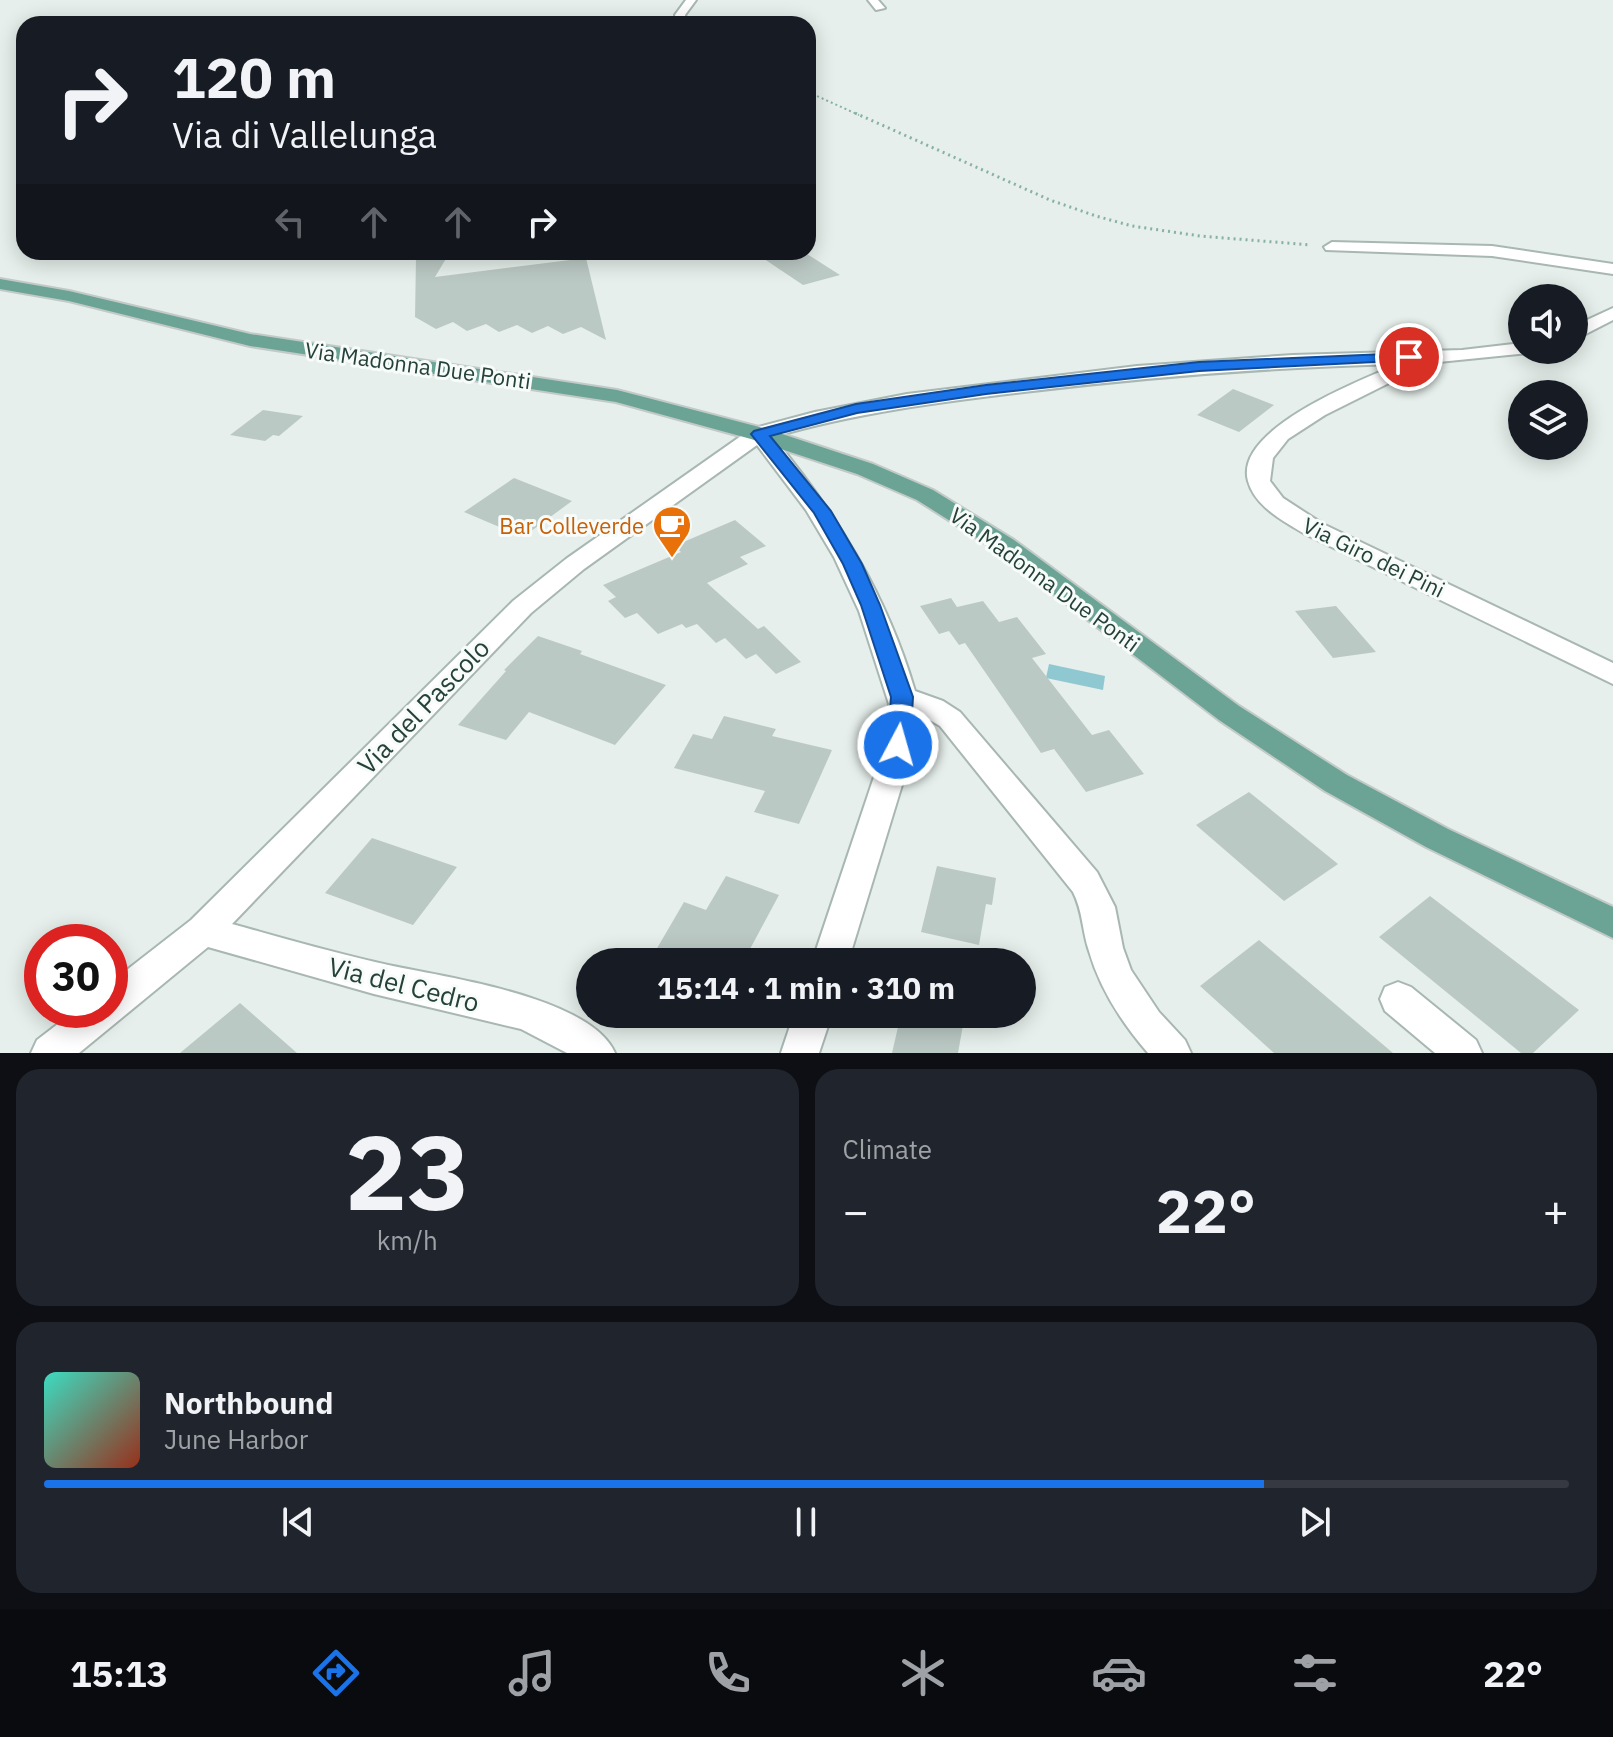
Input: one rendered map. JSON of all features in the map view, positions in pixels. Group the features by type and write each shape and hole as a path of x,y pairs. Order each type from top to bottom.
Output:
{"main road":[{"name":"Via Madonna Due Ponti","path":"0,284 69,296 250,340 602,393 759,434 865,469 950,509 1005,545 1229,713 1309,766 1400,819 1613,923"}],"street":[{"path":"1332,247 1480,250 1613,269"},
{"path":"1588,326 1613,313"},
{"path":"834,948 894,762 901,729 902,697 870,605 842,545 811,496 759,434 856,408 986,389 1215,366 1430,357 1508,350"},
{"name":"Via Giro dei Pini","path":"1430,357 1310,416 1275,439 1260,465 1262,486 1284,510 1314,529 1613,674"},
{"name":"Via del Pascolo","path":"128,991 203,931 522,607 575,564 759,434"},
{"path":"902,697 933,708 950,719 1076,869 1098,907 1105,948 1116,978 1146,1024 1172,1053"},
{"name":"Via del Cedro","path":"203,931 376,978 538,1016 564,1028 596,1053"},
{"path":"1398,999 1463,1053"},
{"path":"50,1053 81,1028"},
{"path":"800,1053 808,1028"}],"path":[{"path":"816,96 1037,194 1104,219 1200,236 1332,247"}],"water":[{"path":"1049,664 1105,676 1103,690 1046,678"}],"building":[{"path":"416,260 445,260 435,277 586,260 606,340 581,327 563,334 548,326 532,333 517,325 499,332 486,324 467,331 453,322 436,329 415,317"},
{"path":"766,260 816,260 840,275 803,285"},
{"path":"1233,389 1274,405 1239,432 1197,415"},
{"path":"263,410 303,416 279,436 273,435 265,441 230,435"},
{"path":"514,478 572,501 523,537 464,512"},
{"path":"735,520 766,546 740,557 748,564 707,583 758,629 764,626 801,662 776,674 756,654 746,659 725,638 716,643 697,624 686,628 682,624 658,634 637,613 625,618 608,601 616,597 603,585 681,552 674,546"},
{"path":"951,598 957,607 983,601 999,622 1017,617 1046,654 1032,658 1092,735 1109,730 1144,774 1086,792 1054,749 1041,753 965,643 959,645 949,631 939,634 920,606"},
{"path":"1336,606 1376,652 1333,658 1295,611"},
{"path":"538,636 666,685 615,745 529,712 506,740 458,725 504,670"},
{"path":"724,716 776,729 772,736 832,750 799,824 754,812 765,791 674,768 693,734 712,739"},
{"path":"1249,792 1338,864 1284,901 1196,825"},
{"path":"372,838 457,867 413,925 325,893"},
{"path":"937,866 996,878 992,905 986,904 979,945 921,932"},
{"path":"726,876 779,895 751,948 657,948 684,902 706,910"},
{"path":"1430,896 1579,1010 1533,1053 1521,1053 1379,937"},
{"path":"1259,940 1393,1053 1274,1053 1200,986"},
{"path":"240,1003 297,1053 180,1053"},
{"path":"898,1028 962,1028 958,1053 892,1053"}],"place":[{"name":"Bar Colleverde","path":"672,559"}],"route":[{"path":"898,745 902,697 870,605 852,564 822,511 759,434 856,408 986,389 1199,367 1409,357"}]}
